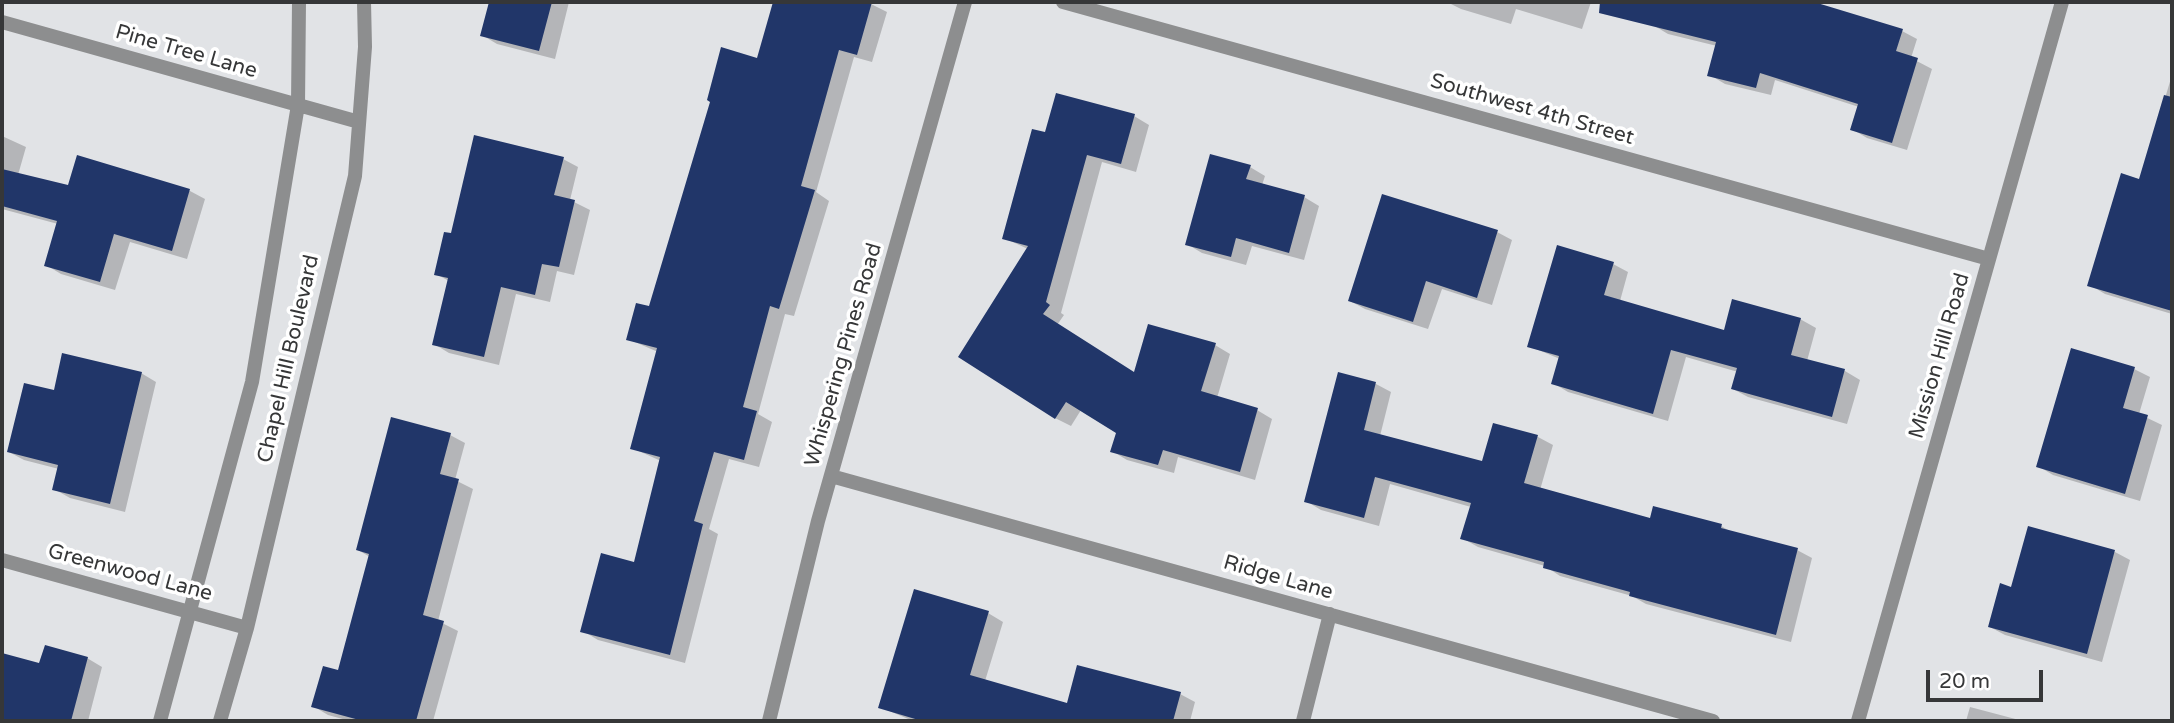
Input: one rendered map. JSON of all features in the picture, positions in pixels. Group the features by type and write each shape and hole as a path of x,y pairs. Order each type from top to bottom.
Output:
{"street":[{"name":"Chapel Hill Boulevard","path":"160,721 252,382 298,105 299,2"},
{"name":"Chapel Hill Boulevard","path":"220,721 247,628 355,176 365,47 364,2"},
{"name":"Whispering Pines Road","path":"769,721 831,476 965,2"},
{"name":"Southwest 4th Street","path":"1063,2 1989,260"},
{"name":"Mission Hill Road","path":"1858,721 2062,2"},
{"name":"Pine Tree Lane","path":"2,22 359,122"},
{"name":"Ridge Lane","path":"831,476 1713,721"},
{"name":"Greenwood Lane","path":"2,560 247,628"},
{"path":"1303,721 1330,614"}],"building":[{"path":"489,2 552,2 539,51 480,36"},
{"path":"773,2 872,2 857,55 839,50 801,186 815,190 779,309 770,306 743,407 757,411 744,460 714,452 694,521 703,524 670,655 580,632 601,553 634,562 660,457 630,449 657,348 626,340 636,303 649,306 710,102 707,100 721,47 757,58"},
{"path":"1600,2 1814,2 1903,29 1896,51 1918,58 1892,143 1850,130 1858,104 1760,73 1756,88 1707,76 1716,42 1599,13"},
{"path":"1056,93 1135,114 1121,164 1087,155 1046,302 1050,305 1043,314 1134,372 1148,324 1216,343 1201,391 1258,408 1240,472 1163,450 1158,465 1110,452 1116,433 1066,402 1055,419 958,357 1028,246 1002,239 1032,129 1045,132"},
{"path":"2164,95 2172,97 2172,311 2087,286 2121,173 2139,179"},
{"path":"474,135 564,157 554,195 575,200 559,267 542,264 535,295 501,287 484,357 432,345 448,278 434,275 444,232 451,233"},
{"path":"1210,154 1251,165 1246,179 1305,195 1289,253 1236,238 1231,257 1185,245"},
{"path":"77,155 190,189 172,251 114,234 100,282 44,266 57,221 2,206 2,169 68,185"},
{"path":"1382,194 1498,230 1477,298 1426,281 1413,322 1348,301"},
{"path":"1557,245 1614,262 1604,295 1724,330 1732,299 1801,318 1791,355 1845,369 1832,417 1731,389 1737,368 1671,350 1653,414 1551,384 1559,356 1527,347"},
{"path":"2071,348 2135,367 2123,408 2148,415 2125,494 2036,467"},
{"path":"62,353 142,372 110,504 52,490 58,465 7,452 24,383 54,390"},
{"path":"1338,372 1376,382 1364,430 1482,461 1493,423 1538,435 1524,483 1650,518 1653,506 1722,524 1721,528 1798,548 1776,635 1629,596 1630,592 1543,568 1544,562 1460,539 1471,503 1375,477 1364,518 1304,502"},
{"path":"391,417 451,433 440,474 459,479 423,615 444,621 416,721 363,721 311,707 323,666 338,670 369,554 356,550"},
{"path":"2028,526 2115,550 2087,654 1988,627 2000,583 2011,587"},
{"path":"914,589 989,611 970,675 1067,703 1077,665 1181,692 1173,721 922,721 878,708"},
{"path":"45,645 88,657 71,721 2,721 2,653 39,663"}]}
